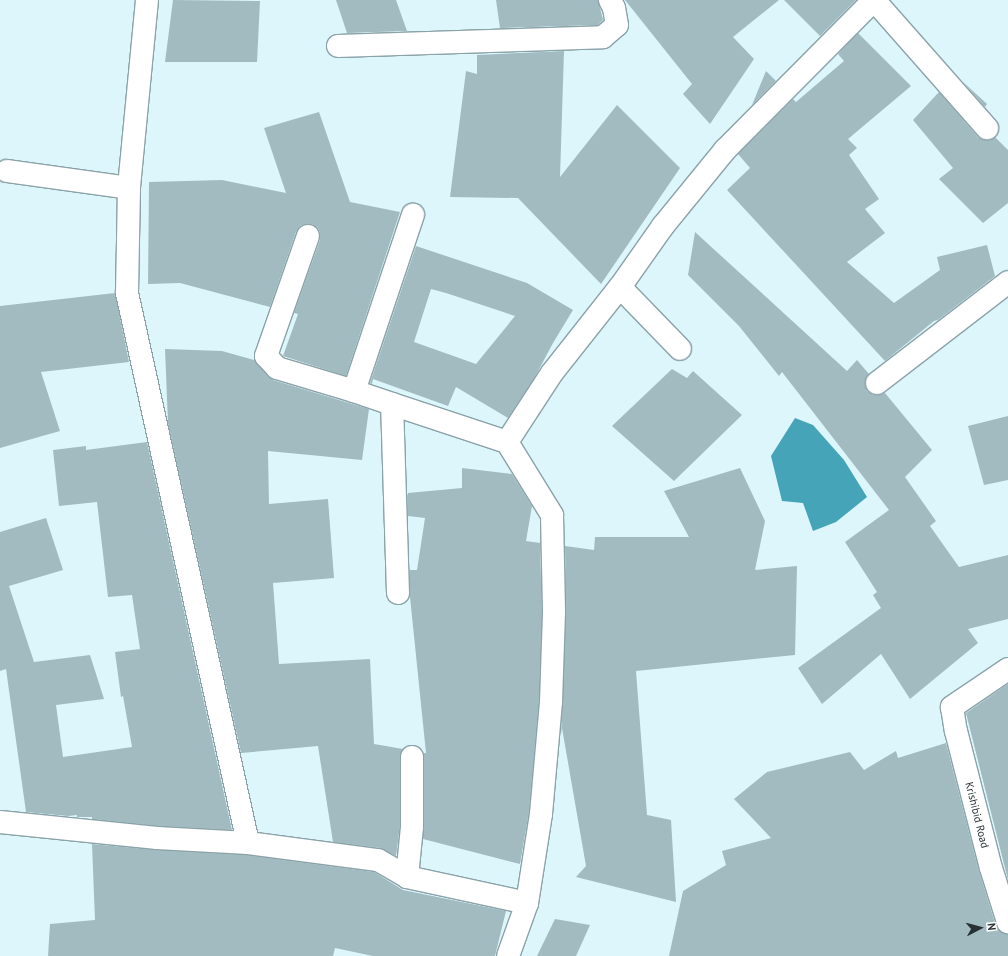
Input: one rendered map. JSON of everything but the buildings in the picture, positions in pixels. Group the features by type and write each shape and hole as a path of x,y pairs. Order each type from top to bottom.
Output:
{"street":[{"path":"147,0 130,188 127,294 248,843"},
{"path":"338,46 603,37 617,25 614,8 610,0"},
{"path":"508,442 552,373 620,287 662,226 725,150 874,0 987,128"},
{"path":"6,171 130,188"},
{"path":"354,390 413,215"},
{"path":"308,236 266,356 277,368 354,390 508,442 552,516 554,612 552,702 541,814 527,903 508,956"},
{"path":"877,383 1008,282"},
{"path":"620,287 680,349"},
{"path":"392,404 398,593"},
{"name":"Krishibid Road","path":"1008,669 952,707 956,731 991,868 1008,922"},
{"path":"407,877 412,827 412,757"},
{"path":"0,822 158,838 248,843 378,860 407,877 527,903"}],"water":[{"path":"795,418 813,425 844,460 867,497 836,522 813,531 803,503 782,501 771,456"}]}
